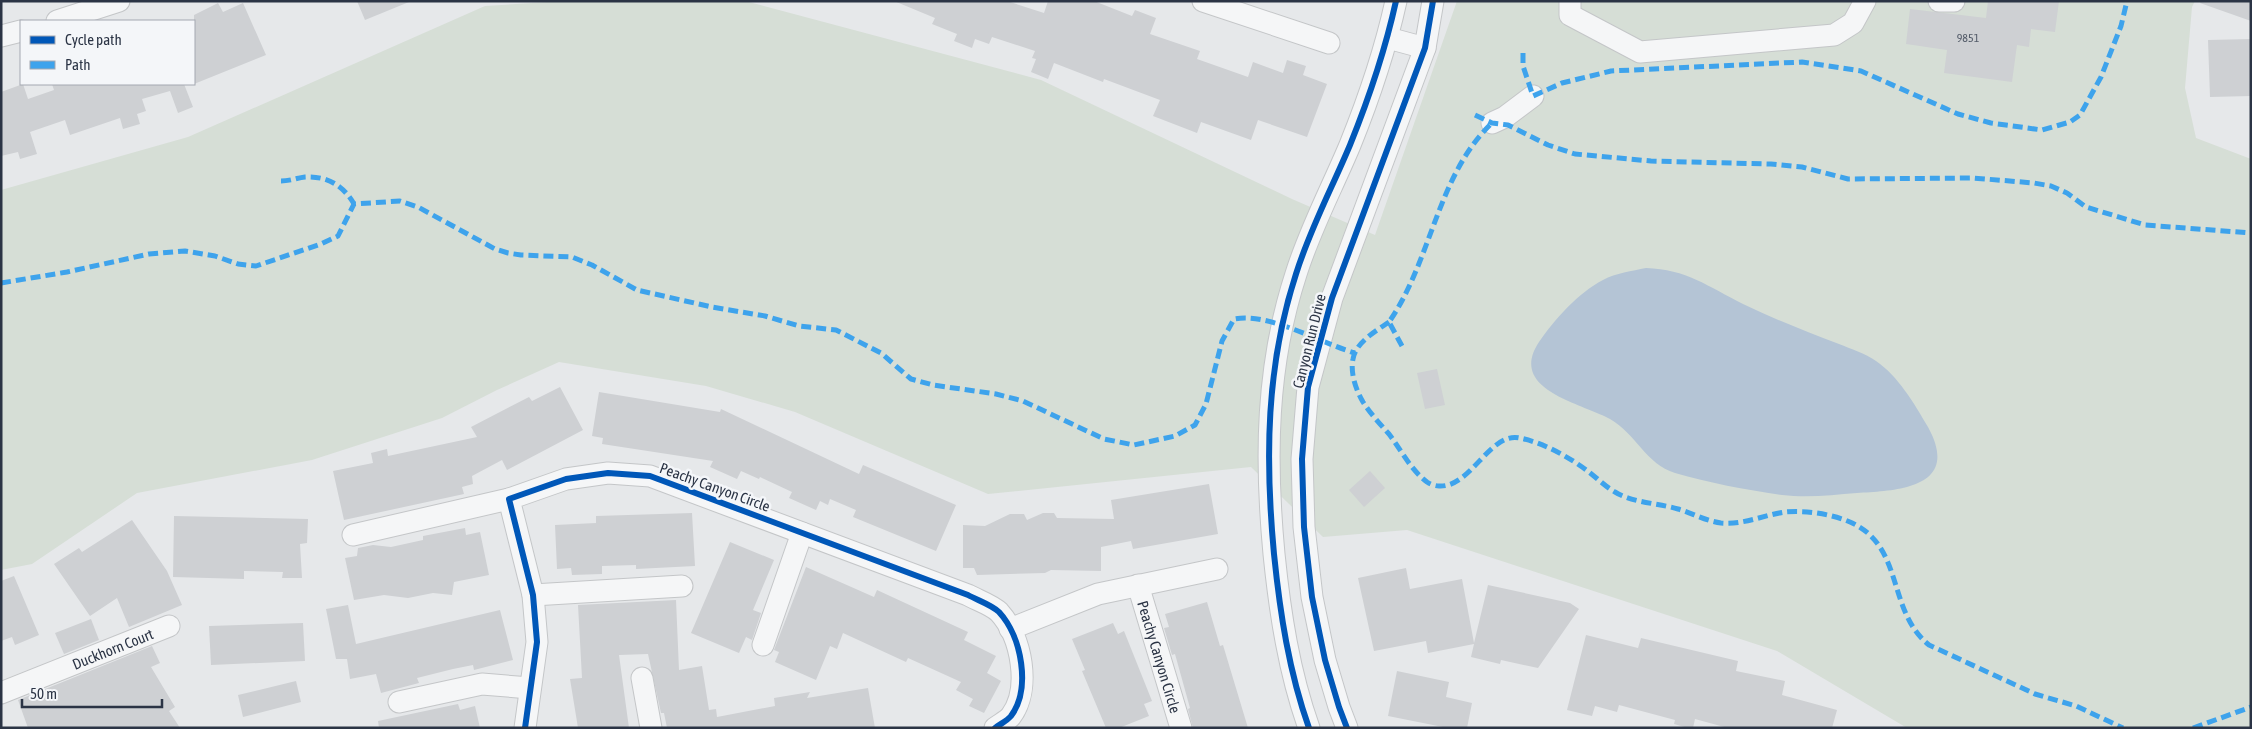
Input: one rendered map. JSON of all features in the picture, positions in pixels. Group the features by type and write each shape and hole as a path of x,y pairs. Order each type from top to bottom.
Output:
{"street":[{"path":"60,20 119,1"},
{"path":"1203,1 1230,5 1329,43"},
{"name":"Canyon Run Drive","path":"1309,728 1293,674 1278,592 1270,492 1268,444 1270,401 1283,320 1296,274 1316,219 1369,96 1388,38 1396,1"},
{"name":"Canyon Run Drive","path":"1347,728 1325,660 1312,597 1304,527 1302,459 1308,387 1332,298 1425,48 1433,1"},
{"path":"1570,1 1570,15 1640,52 1834,35 1853,23 1865,1"},
{"path":"1939,1 1954,1"},
{"path":"1,36 20,31"},
{"path":"1388,38 1425,48"},
{"path":"1492,123 1505,117 1533,96"},
{"name":"Peachy Canyon Circle","path":"353,535 510,499 575,478 608,473 650,476 968,595 998,611 1010,630 1021,654 1022,694 1010,717 995,728"},
{"path":"510,499 533,596 537,642 525,728"},
{"path":"763,645 802,533"},
{"name":"Peachy Canyon Circle","path":"1010,630 1098,594 1217,569"},
{"name":"Peachy Canyon Circle","path":"1138,585 1181,728"},
{"path":"533,596 682,586"},
{"name":"Duckhorn Court","path":"1,693 169,626"},
{"path":"642,678 651,728"},
{"path":"399,702 482,684 501,684 530,688"}],"shaded area":[{"path":"564,1 745,1 1041,80 1292,199 1375,235 1457,1 2195,1 2192,7 2185,88 2196,138 2251,159 2251,728 1907,728 1777,651 1407,530 1323,537 1251,467 988,494 795,412 706,386 559,362 497,390 442,418 312,460 137,493 32,564 1,570 1,190 188,137 485,6"}],"water":[{"path":"1646,268 1685,275 1767,315 1858,351 1876,361 1898,382 1928,427 1936,447 1937,462 1931,474 1921,482 1891,490 1811,496 1782,495 1701,480 1665,469 1656,463 1619,425 1598,413 1567,400 1540,383 1533,372 1532,358 1539,342 1552,324 1576,299 1594,285 1619,274"}],"building":[{"path":"357,1 409,1 409,2 365,20"},
{"path":"894,1 1007,1 1044,13 1048,1 1094,1 1132,16 1135,10 1156,18 1150,34 1200,51 1197,59 1248,77 1253,62 1283,73 1287,60 1306,66 1303,75 1327,84 1307,137 1258,120 1251,140 1201,122 1197,133 1153,116 1160,100 1104,79 1103,82 1054,63 1048,79 1031,72 1036,59 1032,58 1035,51 992,37 989,44 975,39 972,48 954,41 957,34 932,24 935,18"},
{"path":"1988,1 2059,1 2055,32 2031,29 2029,47 2017,45 2012,82 1944,73 1947,50 1906,44 1910,9 1986,18"},
{"path":"2201,1 2251,1 2251,21 2200,3"},
{"path":"218,3 223,12 243,3 266,55 195,84 194,15"},
{"path":"2251,39 2251,96 2210,97 2208,40"},
{"path":"23,85 28,99 54,90 52,85 184,85 193,107 178,113 170,91 142,99 146,111 137,114 140,124 123,129 120,118 70,135 65,120 30,132 37,154 20,159 18,152 1,156 1,92"},
{"path":"1437,369 1445,405 1425,409 1417,373"},
{"path":"560,387 583,430 507,470 502,460 472,476 473,484 462,487 464,494 344,520 333,471 373,463 371,453 387,449 388,456 477,437 471,427 529,397 532,401"},
{"path":"599,392 720,412 721,409 859,474 863,465 956,505 936,551 853,517 856,510 830,499 828,505 820,501 816,510 789,498 792,492 760,477 759,479 741,471 737,479 710,467 713,461 602,444 603,438 592,436"},
{"path":"1370,471 1385,488 1364,507 1349,490"},
{"path":"1209,484 1218,534 1133,549 1131,541 1101,547 1101,571 1051,570 1045,573 977,575 974,568 963,568 963,525 985,526 1010,514 1024,514 1027,520 1043,513 1054,513 1057,518 1114,519 1111,500"},
{"path":"692,513 695,566 636,569 636,565 602,566 602,574 572,575 571,568 557,569 555,525 596,523 596,516"},
{"path":"174,516 308,519 307,543 300,544 302,578 282,578 283,572 244,571 244,579 173,577"},
{"path":"132,520 167,571 182,605 129,627 117,598 90,616 54,564 79,548 82,552"},
{"path":"465,528 466,535 480,532 489,575 454,582 452,595 433,593 408,598 384,595 354,600 345,558 357,556 358,548 373,545 391,547 423,540 423,536"},
{"path":"730,542 774,560 753,610 761,613 752,640 746,637 739,653 691,633"},
{"path":"806,567 874,597 877,590 968,632 964,640 996,656 987,673 1001,681 984,713 969,706 973,699 956,690 961,682 908,658 906,662 843,633 837,649 830,646 816,680 775,662 779,652 774,650"},
{"path":"1406,568 1410,589 1462,579 1474,643 1488,585 1570,603 1579,609 1538,668 1501,660 1500,664 1471,657 1474,644 1428,653 1426,641 1374,651 1358,578"},
{"path":"14,576 39,635 15,645 12,637 1,641 1,581"},
{"path":"676,600 679,670 702,666 709,710 716,709 717,717 775,706 774,698 810,692 807,698 868,688 875,728 667,728 664,713 661,713 648,654 619,655 629,728 578,728 570,679 582,678 578,605"},
{"path":"1207,602 1220,646 1223,645 1248,728 1193,728 1188,709 1190,708 1175,654 1172,655 1164,628 1169,627 1165,614"},
{"path":"348,605 356,644 500,610 513,660 474,670 473,665 417,678 419,683 381,693 376,674 350,679 347,659 336,659 326,609"},
{"path":"91,619 99,640 64,654 55,633"},
{"path":"303,623 305,661 211,665 209,626"},
{"path":"1113,623 1118,634 1124,631 1152,701 1144,704 1149,716 1119,728 1106,728 1082,671 1085,670 1072,639"},
{"path":"1586,635 1638,648 1641,638 1738,661 1736,671 1785,681 1782,695 1837,710 1832,728 1728,728 1695,719 1693,728 1688,728 1674,724 1675,720 1619,705 1617,712 1595,706 1592,716 1567,710"},
{"path":"152,646 160,663 151,667 175,707 169,711 180,728 28,728 18,700"},
{"path":"1397,671 1449,682 1446,697 1472,703 1467,728 1448,728 1388,716"},
{"path":"296,681 301,702 243,717 238,695"},
{"path":"458,704 460,710 475,706 480,728 379,728 378,721"}],"marked path":[{"path":"1523,53 1523,66 1533,96 1562,83 1611,71 1802,62 1861,71 1958,114 1991,123 2042,130 2070,122 2080,115 2101,77 2121,26 2127,1"},
{"path":"1475,115 1492,123 1508,125 1548,145 1575,154 1651,161 1771,164 1802,167 1848,179 1973,178 2034,183 2051,186 2067,193 2086,207 2145,225 2251,233"},
{"path":"1402,346 1389,322 1404,298 1416,272 1447,192 1459,167 1474,144 1492,123"},
{"path":"281,181 305,177 327,180 345,192 354,204"},
{"path":"1,283 67,272 149,254 185,251 215,256 238,264 256,266 321,244 338,236 354,204 400,201 418,207 495,249 521,255 572,257 592,265 637,290 712,307 765,316 799,326 836,330 881,353 911,379 933,385 996,394 1023,401 1104,439 1134,445 1175,436 1195,425 1206,404 1222,341 1234,319 1248,318 1278,324 1355,353"},
{"path":"1389,322 1358,347 1352,364 1354,381 1363,402 1389,434 1411,466 1428,483 1437,486 1450,484 1471,470 1499,443 1509,438 1520,438 1538,443 1565,456 1622,496 1678,509 1715,522 1737,523 1785,512 1818,513 1843,519 1867,533 1880,546 1888,562 1906,614 1916,631 1929,645 2035,694 2076,706 2123,728"},
{"path":"2193,728 2251,707"}],"cycle path":[{"path":"1309,728 1286,642 1274,554 1269,483 1270,412 1273,378 1286,309 1296,274 1308,241 1364,110 1382,56 1396,1"},
{"path":"1347,728 1325,660 1312,597 1304,527 1302,459 1308,387 1332,298 1425,48 1433,1"},
{"path":"525,728 537,642 533,595 509,499 566,479 608,473 650,476 968,595 992,607 999,612 1013,635 1021,663 1022,678 1021,692 1017,705 1011,716 995,728"}]}
